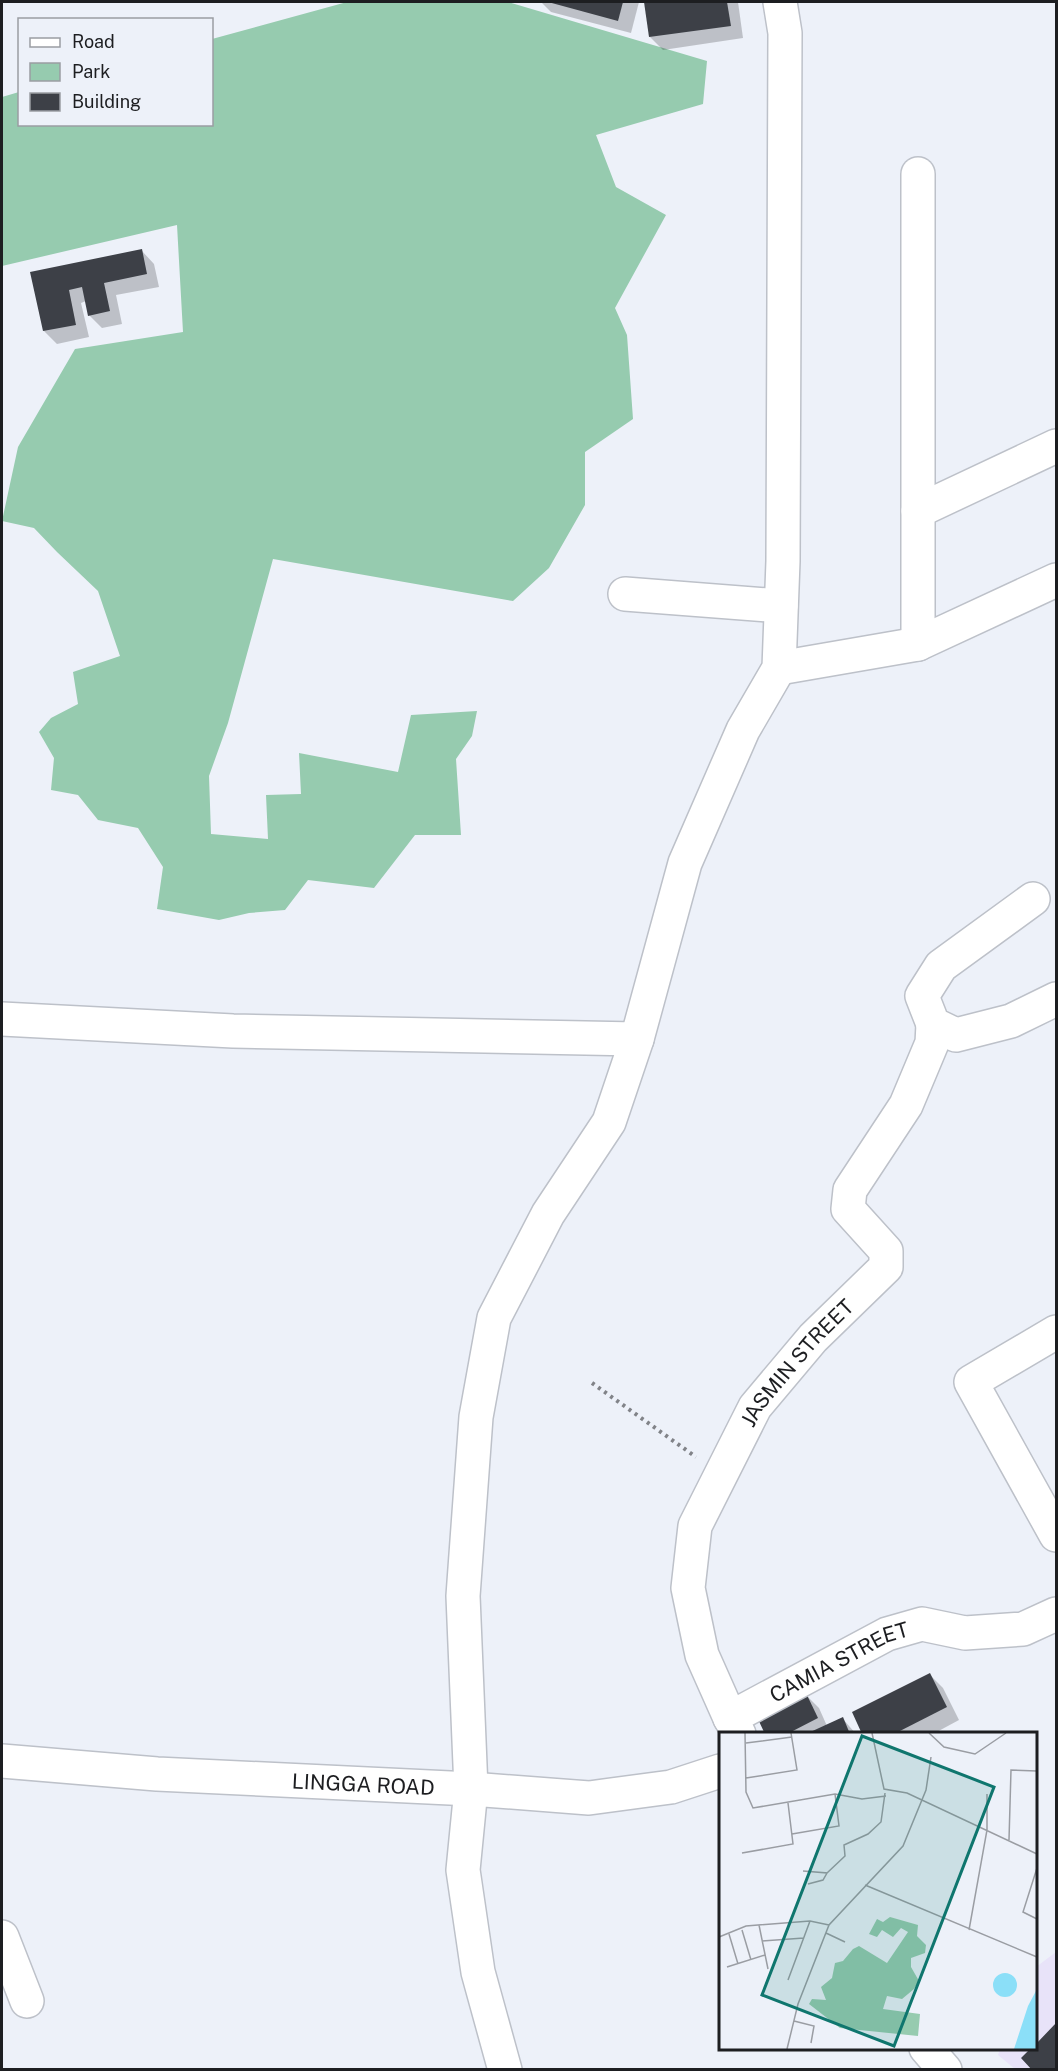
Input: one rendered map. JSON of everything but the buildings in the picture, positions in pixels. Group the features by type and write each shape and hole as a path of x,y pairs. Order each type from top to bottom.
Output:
{"street":[{"path":"505,2070 478,1972 463,1870 471,1789 464,1596 476,1417 494,1318 548,1214 609,1122 637,1039 685,863 743,730 778,668 781,606 785,33 780,2"},
{"path":"918,174 918,644"},
{"path":"918,511 1056,446"},
{"path":"778,668 918,644 1056,580"},
{"path":"625,594 781,606"},
{"path":"1034,899 940,966 922,996 933,1024 956,1035 1011,1021 1056,999"},
{"path":"2,1019 233,1031 637,1039"},
{"name":"JASMIN STREET","path":"735,1726 702,1655 688,1588 695,1526 755,1407 813,1338 886,1267 886,1251 848,1209 850,1190 906,1106 932,1043 933,1024"},
{"path":"1056,1332 971,1382 1056,1535"},
{"name":"CAMIA STREET","path":"735,1726 887,1634 922,1624 965,1633 1023,1629 1056,1614"},
{"name":"LINGGA ROAD","path":"2,1761 157,1774 471,1789 590,1798 671,1787 719,1771"},
{"path":"2,1936 27,2001"},
{"path":"927,2050 945,2070"}],"path":[{"path":"592,1383 721,1475"}],"shaded area":[{"path":"1056,1952 1056,2069 1015,2069 998,2055 1000,2050 1037,2050 1037,1966"}],"green space":[{"path":"347,2 508,2 707,61 703,104 596,135 616,187 666,215 615,308 627,335 633,419 585,452 585,505 549,568 513,601 273,559 228,723 209,776 211,834 268,839 266,795 301,794 299,753 398,772 411,715 477,711 472,736 456,759 461,835 415,835 374,888 308,880 285,910 249,913 219,920 157,909 163,867 138,828 98,820 78,795 51,790 54,758 39,732 51,718 78,704 73,672 120,656 98,591 34,528 2,521 18,447 75,349 183,332 177,225 2,266 2,97 18,92 18,126 213,126 213,39"}]}
